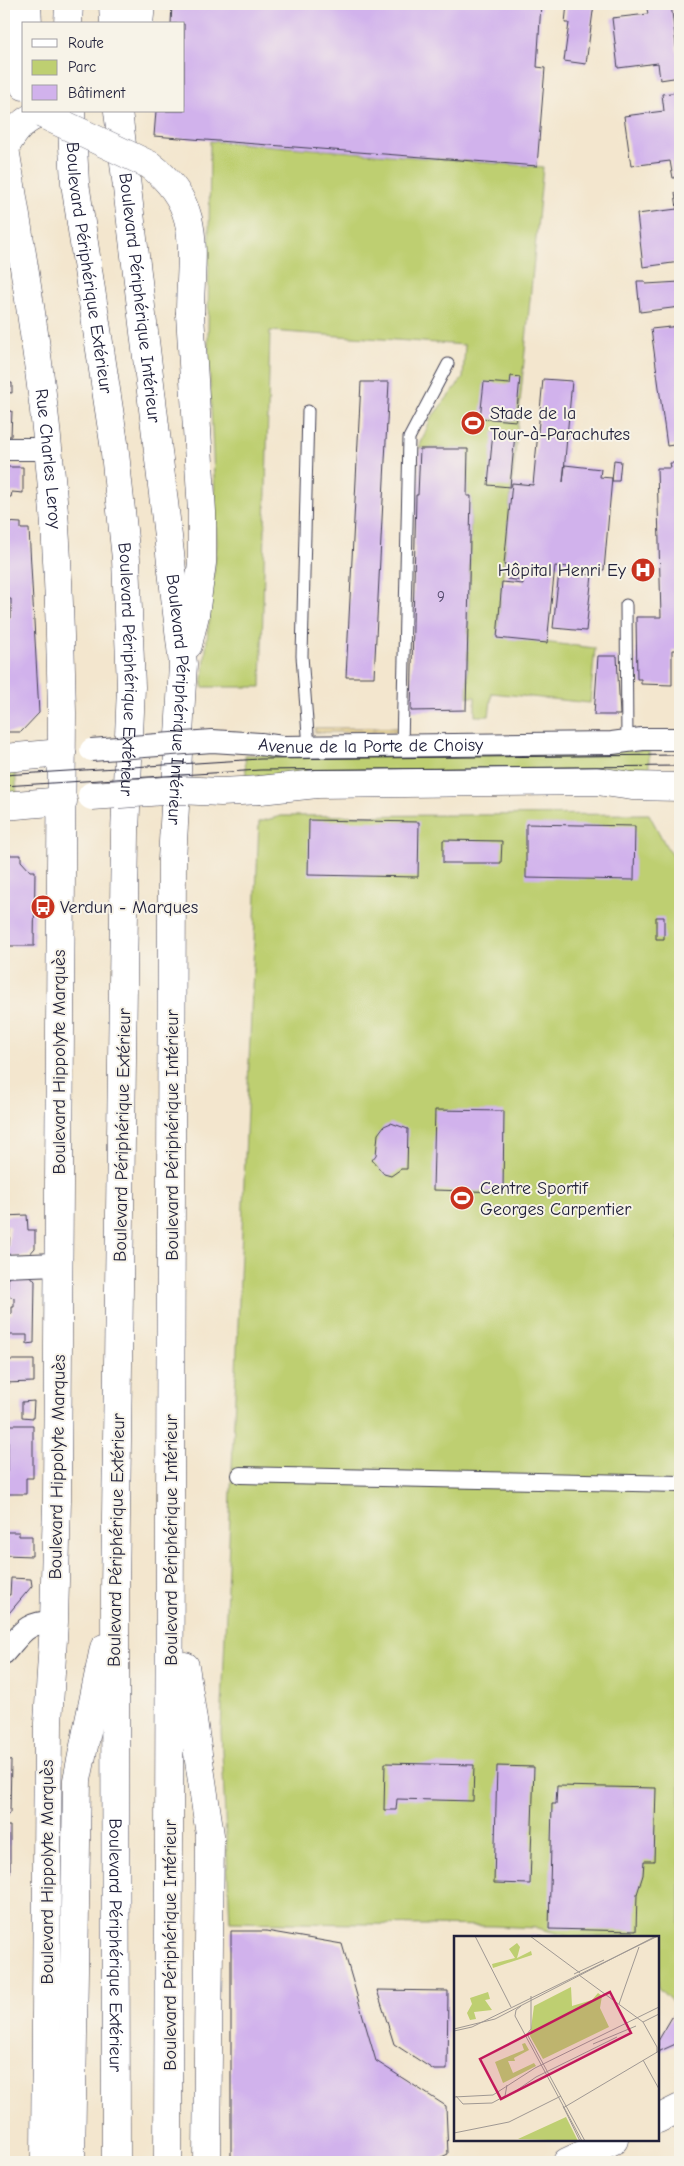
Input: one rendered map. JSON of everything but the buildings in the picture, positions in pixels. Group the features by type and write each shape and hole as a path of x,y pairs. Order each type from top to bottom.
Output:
{"main road":[{"path":"6,4 12,54 22,81"},
{"path":"27,4 28,22"},
{"path":"68,22 69,4"},
{"path":"113,4 114,22"},
{"path":"139,22 141,4"},
{"path":"44,112 75,183"},
{"path":"5,148 17,129 34,115 44,112 150,165 166,177 181,197 189,218 192,240 190,314 202,512 202,563 195,615 183,664"},
{"name":"Boulevard Périphérique Extérieur","path":"71,112 75,183 114,443 126,559 132,687 125,833 115,1593 116,2162"},
{"name":"Boulevard Périphérique Intérieur","path":"118,112 183,664 172,860 172,1578 168,2162"},
{"name":"Rue Charles Leroy","path":"5,148 10,217 35,338 49,449 60,616 63,762"},
{"path":"4,758 63,762"},
{"name":"Boulevard Hippolyte Marquès","path":"45,2162 48,1723 54,1622 63,762"},
{"path":"4,806 63,801 92,796 178,790 221,792 260,790 309,784 597,781 632,786 680,787"},
{"path":"172,1578 210,1835 207,2162"},
{"path":"71,2162 76,1780 115,1593"},
{"path":"659,2118 680,2108"},
{"path":"567,2162 612,2141"}],"street":[{"path":"4,449 49,449"},
{"name":"Avenue de la Porte de Choisy","path":"63,762 91,750 212,741 283,747 309,747 612,743 642,738 680,739"},
{"path":"4,1266 58,1264"},
{"path":"240,1475 680,1484"},
{"path":"4,1653 26,1628 37,1622 54,1622"}],"lane":[{"path":"402,746 409,438 448,364"},
{"path":"308,411 302,656 309,747"},
{"path":"626,605 627,741"}],"green space":[{"name":"Stade de la Tour-à-Parachutes","path":"210,141 543,167 497,637 595,648 590,703 492,693 489,716 475,716 475,697 467,697 471,497 467,496 468,449 419,448 431,418 463,378 465,345 270,331 261,687 202,687 217,544 208,340"},
{"path":"649,750 649,771 246,776 245,755"},
{"path":"15,763 17,797 4,797 4,764"},
{"name":"Centre Sportif Georges Carpentier","path":"649,814 666,846 680,865 680,2009 659,1989 659,1936 566,1936 538,1928 494,1926 230,1922 221,1731 259,822 281,816"}],"sand":[{"path":"315,728 399,728 399,732 315,732"}],"tram line":[{"path":"4,775 260,759 680,755"},
{"path":"4,786 260,770 680,766"}],"place":[{"name":"Stade de la Tour-à-Parachutes","path":"473,423"},
{"name":"Hôpital Henri Ey","path":"643,570"},
{"name":"Verdun - Marques","path":"43,907"},
{"name":"Centre Sportif Georges Carpentier","path":"462,1198"}]}
